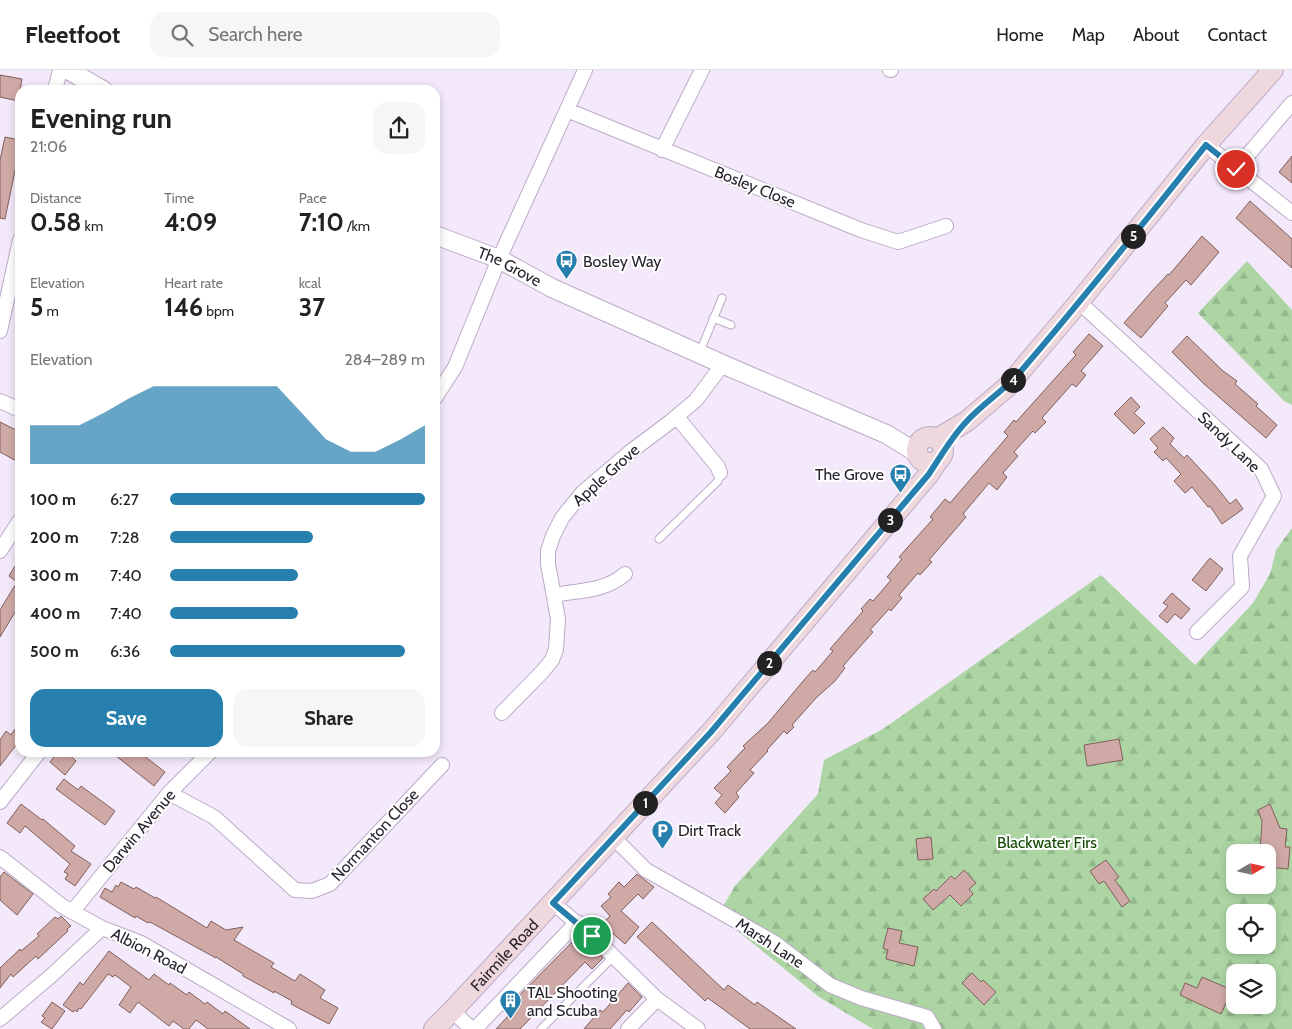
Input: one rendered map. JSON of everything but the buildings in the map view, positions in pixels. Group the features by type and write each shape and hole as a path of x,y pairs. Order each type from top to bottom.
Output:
{"main road":[{"path":"929,451 1008,386 1079,302 1206,145 1273,70"},
{"name":"Fairmile Road","path":"434,1029 711,732 929,474 929,451"}],"street":[{"path":"56,85 60,70"},
{"path":"68,70 94,85"},
{"path":"440,390 455,367 498,259 585,70"},
{"path":"662,150 702,70"},
{"path":"1236,169 1292,103"},
{"name":"Bosley Close","path":"567,110 861,230 898,242 946,226"},
{"path":"1206,145 1292,213"},
{"name":"The Grove","path":"440,237 498,259 552,288 699,354 929,451"},
{"path":"0,331 15,263"},
{"name":"Sandy Lane","path":"1079,302 1261,469 1274,496 1240,556 1242,587 1197,632"},
{"name":"Apple Grove","path":"502,713 542,672 552,660 556,649 558,619 548,564 548,551 562,518 582,493 696,400 723,364"},
{"path":"0,401 15,408"},
{"path":"677,417 718,467 720,473"},
{"path":"0,551 15,528"},
{"path":"554,595 601,588 615,582 625,574"},
{"path":"0,802 35,757"},
{"name":"Darwin Avenue","path":"72,912 169,793 205,757"},
{"name":"Normanton Close","path":"169,793 214,817 295,890 312,891 330,884 434,769"},
{"name":"Marsh Lane","path":"613,838 646,870 775,943 830,985 861,998 927,1017 934,1029"},
{"path":"0,857 72,912 102,928"},
{"path":"553,903 592,936"},
{"name":"Fairmile Road","path":"473,1029 577,922"},
{"name":"Albion Road","path":"0,1019 52,975 102,928 141,943 289,1029"},
{"path":"610,952 657,1000 698,1029"},
{"path":"628,1029 657,1000"},
{"path":"452,1011 473,1029"}],"lane":[{"path":"699,354 722,298"},
{"path":"713,318 731,325"},
{"path":"659,539 718,481 720,473"},
{"path":"541,1029 610,952"}],"green space":[{"path":"1247,261 1292,310 1292,405 1284,401 1198,313"},
{"name":"Blackwater Firs","path":"1292,528 1292,1029 873,1029 819,997 718,915 735,886 818,794 824,760 883,729 1101,575 1195,665 1253,603 1270,574 1276,550"}],"place":[{"name":"Bosley Way","path":"567,280"},
{"name":"The Grove","path":"900,493"},
{"name":"Dirt Track","path":"662,849"},
{"name":"TAL Shooting and Scuba","path":"511,1020"}],"route":[{"path":"592,936 553,903 711,732 929,474 943,450 967,421 1008,386 1079,302 1206,145 1236,169"}]}
